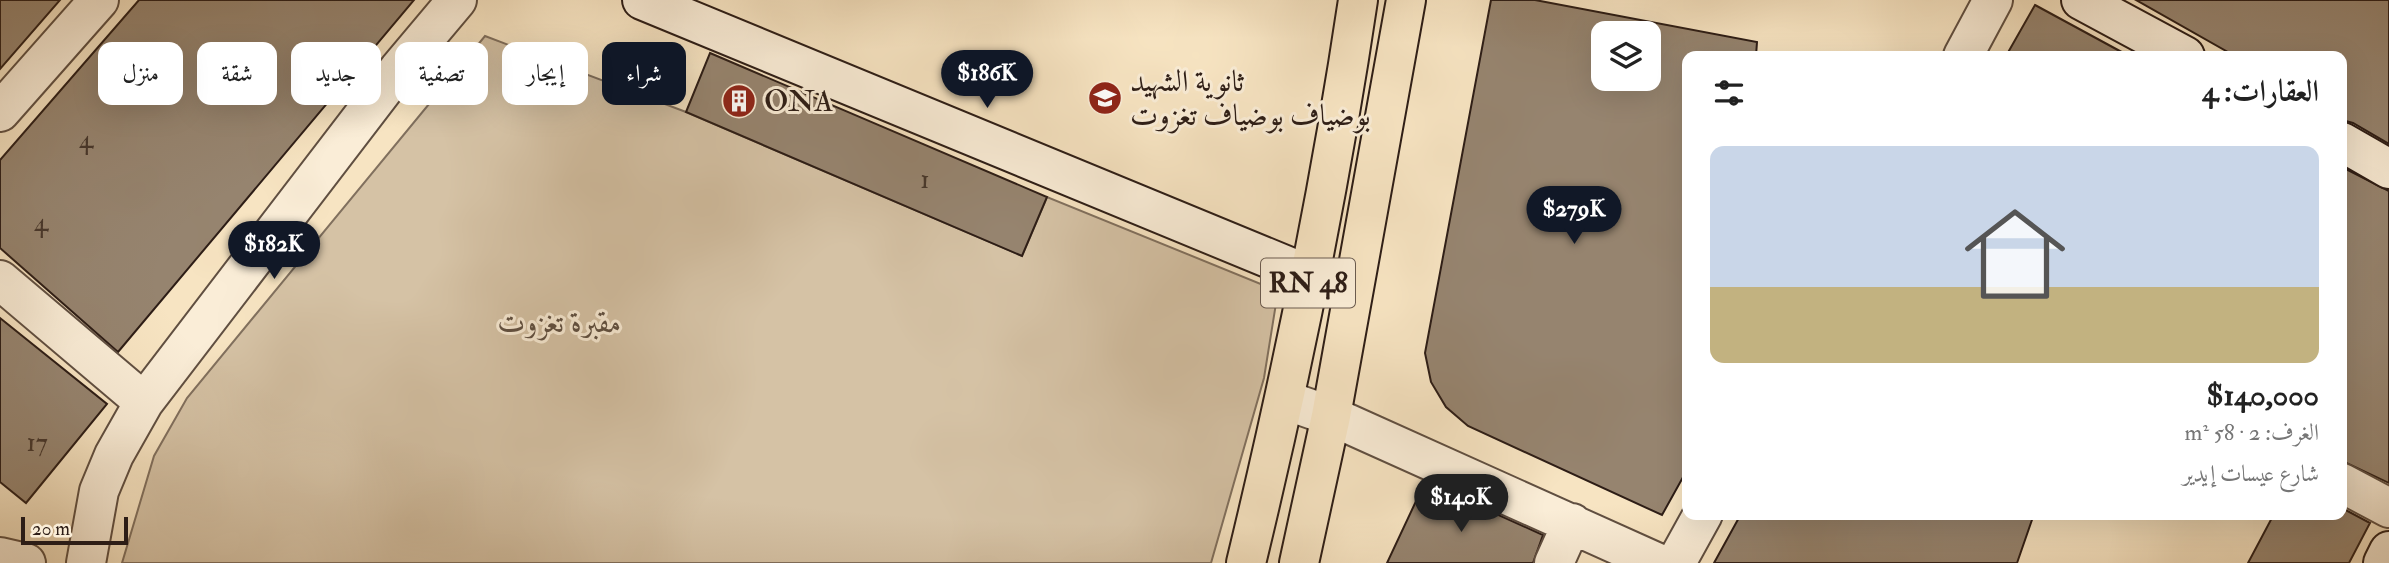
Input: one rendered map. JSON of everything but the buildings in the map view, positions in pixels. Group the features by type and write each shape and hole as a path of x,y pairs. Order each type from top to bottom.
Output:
{"highway":[{"name":"RN 48","path":"1246,563 1285,400 1337,144 1358,0"},
{"name":"RN 48","path":"1299,563 1331,416 1406,0"}],"street":[{"path":"0,112 99,0"},
{"path":"86,563 99,491 114,454 144,402 399,69 457,0"},
{"path":"642,0 1309,275"},
{"path":"1965,51 1993,0"},
{"path":"2081,0 2176,51"},
{"path":"2347,145 2389,169"},
{"path":"0,280 144,402"},
{"path":"1285,400 1331,416 1658,563"},
{"path":"2347,486 2389,508"},
{"path":"1676,563 1700,520"},
{"path":"1554,563 1572,523"},
{"path":"2383,563 2389,551"},
{"path":"0,557 26,563"}],"green space":[{"name":"مقبرة تغزوت","path":"485,36 502,42 502,105 588,105 588,75 602,80 602,105 667,105 1022,256 1047,197 1278,291 1264,378 1211,563 122,563 154,456 187,398 428,105 488,105 488,42 480,42"}],"place":[{"name":"ثانوية الشهيد بوضياف بوضياف تغزوت","path":"1105,98"},
{"name":"ONA","path":"739,101"}]}
